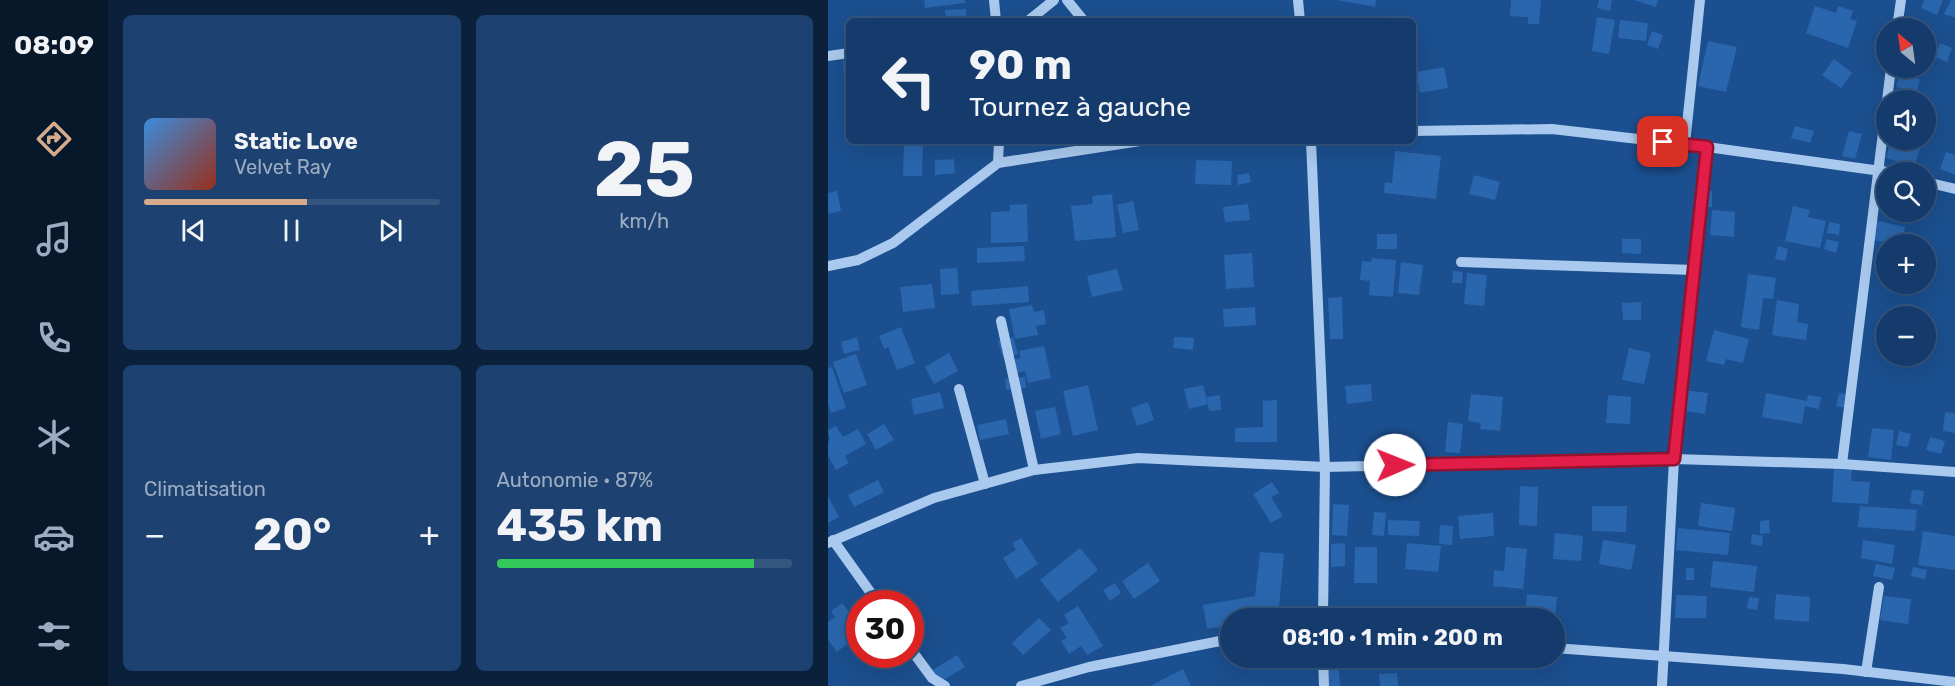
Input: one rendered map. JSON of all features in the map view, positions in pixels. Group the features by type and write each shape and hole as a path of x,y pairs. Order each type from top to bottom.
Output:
{"street":[{"path":"994,0 996,18"},
{"path":"1032,18 1054,0"},
{"path":"1067,0 1082,18"},
{"path":"1298,0 1300,18"},
{"path":"1685,144 1700,0"},
{"path":"1898,18 1900,0"},
{"path":"828,56 846,53"},
{"path":"1884,162 1890,78"},
{"path":"1416,131 1552,129 1685,144 1876,170"},
{"path":"998,163 999,144"},
{"path":"828,266 858,260 892,243 998,163 1121,144"},
{"path":"1311,144 1325,467 1323,608"},
{"path":"1662,686 1674,459 1707,147"},
{"path":"1936,184 1955,189"},
{"path":"1842,464 1876,221"},
{"path":"1461,262 1694,270"},
{"path":"1001,321 1034,470"},
{"path":"959,389 985,484"},
{"path":"868,590 831,541 934,498 1034,470 1138,458 1325,467 1674,459 1842,464 1955,472"},
{"path":"1866,672 1879,587"},
{"path":"1021,686 1089,667 1220,641"},
{"path":"1565,649 1866,672 1955,682"},
{"path":"924,667 932,678 945,686"},
{"path":"1323,668 1324,686"}],"building":[{"path":"924,0 965,0 965,3 925,8"},
{"path":"1337,0 1376,0 1375,7"},
{"path":"1511,0 1541,0 1539,24 1528,24 1528,17 1510,16"},
{"path":"1599,0 1612,0 1610,11 1597,8"},
{"path":"1634,0 1658,0 1656,7"},
{"path":"1924,0 1943,0 1937,15 1921,8"},
{"path":"1951,0 1955,0 1955,18 1944,14"},
{"path":"1815,6 1836,13 1838,6 1853,11 1850,19 1857,21 1848,48 1806,33"},
{"path":"966,9 967,18 946,18 945,10"},
{"path":"1597,17 1615,20 1609,54 1592,51"},
{"path":"1620,20 1648,23 1646,41 1618,38"},
{"path":"1652,31 1663,35 1658,49 1647,45"},
{"path":"1708,41 1737,47 1726,92 1698,86"},
{"path":"1940,43 1952,48 1947,62 1936,57"},
{"path":"1834,59 1852,73 1841,88 1822,75"},
{"path":"843,61 846,61 846,77 844,77"},
{"path":"1444,67 1448,88 1420,93 1416,72"},
{"path":"1898,78 1920,79 1917,90 1896,87"},
{"path":"1795,126 1814,131 1810,143 1791,138"},
{"path":"1849,131 1862,134 1855,159 1842,156"},
{"path":"904,144 923,145 922,176 903,176"},
{"path":"1888,150 1920,150 1916,162 1898,162 1886,158"},
{"path":"1395,151 1441,156 1436,199 1384,193 1385,182 1392,183"},
{"path":"1946,152 1955,155 1955,175 1940,169"},
{"path":"954,159 955,173 935,175 935,160"},
{"path":"1196,160 1232,161 1231,185 1195,184"},
{"path":"1249,173 1251,182 1238,185 1237,175"},
{"path":"1474,175 1500,182 1495,200 1469,194"},
{"path":"837,191 841,211 828,214 828,193"},
{"path":"1698,191 1712,191 1712,207 1697,206"},
{"path":"1112,194 1116,237 1075,241 1071,206 1093,204 1092,196"},
{"path":"1133,201 1139,230 1123,233 1117,205"},
{"path":"1027,204 1028,242 991,243 991,212 1010,211 1010,205"},
{"path":"1248,204 1250,220 1225,222 1223,207"},
{"path":"1793,206 1810,210 1808,217 1826,221 1820,248 1785,241"},
{"path":"1712,210 1735,212 1734,237 1710,235"},
{"path":"1874,220 1905,227 1904,234 1876,234 1876,241 1871,240"},
{"path":"1829,222 1840,224 1839,235 1827,233"},
{"path":"1377,234 1397,234 1397,249 1377,249"},
{"path":"1622,239 1641,239 1641,254 1622,253"},
{"path":"1827,239 1839,242 1836,253 1824,249"},
{"path":"1024,246 1025,261 977,263 977,248"},
{"path":"1778,246 1788,249 1785,261 1775,259"},
{"path":"1252,253 1254,287 1226,289 1224,255"},
{"path":"1372,258 1396,260 1393,297 1369,295 1370,281 1360,280 1362,261 1371,262"},
{"path":"1401,262 1423,265 1419,295 1398,293"},
{"path":"957,268 959,294 941,295 940,269"},
{"path":"1117,269 1123,290 1092,297 1087,276"},
{"path":"1453,271 1463,272 1462,283 1452,283"},
{"path":"1467,273 1487,275 1484,306 1464,304"},
{"path":"1748,274 1776,278 1773,299 1763,298 1759,330 1741,327"},
{"path":"932,284 935,308 903,312 900,287"},
{"path":"1028,286 1029,302 972,306 971,291"},
{"path":"1342,297 1343,339 1330,339 1328,298"},
{"path":"1777,300 1799,304 1797,322 1808,324 1806,340 1772,335"},
{"path":"1641,302 1641,320 1623,320 1622,303"},
{"path":"1032,305 1034,312 1044,310 1046,324 1036,326 1038,335 1015,339 1009,309"},
{"path":"1255,307 1256,325 1224,327 1223,309"},
{"path":"901,327 915,363 897,370 888,347 884,349 879,336"},
{"path":"1714,330 1749,339 1743,363 1726,359 1724,365 1706,361"},
{"path":"857,337 860,350 844,354 841,342"},
{"path":"1013,337 1018,354 1003,358 998,341"},
{"path":"1174,337 1194,338 1193,350 1173,348"},
{"path":"1044,346 1051,378 1028,383 1025,371 1014,374 1011,360 1021,358 1019,351"},
{"path":"1629,348 1651,353 1644,384 1622,380"},
{"path":"949,353 958,371 934,384 925,367"},
{"path":"856,354 867,385 844,393 833,362"},
{"path":"832,367 846,408 831,413 828,403 828,368"},
{"path":"1025,377 1026,388 1006,390 1005,379"},
{"path":"1371,384 1372,401 1347,404 1345,386"},
{"path":"1088,385 1098,430 1073,436 1063,391"},
{"path":"1203,385 1208,404 1189,409 1184,389"},
{"path":"1683,390 1708,393 1705,414 1680,410"},
{"path":"940,392 944,408 914,415 911,399"},
{"path":"1766,393 1807,401 1808,395 1821,397 1819,409 1805,406 1802,424 1762,417"},
{"path":"1839,393 1854,395 1851,409 1836,406"},
{"path":"1471,394 1503,397 1500,431 1480,429 1481,423 1468,421"},
{"path":"1220,395 1221,410 1209,411 1207,397"},
{"path":"1608,395 1631,397 1630,424 1606,423"},
{"path":"1277,400 1277,442 1235,442 1235,428 1263,427 1263,401"},
{"path":"1148,402 1154,420 1137,426 1131,408"},
{"path":"1055,407 1061,434 1041,439 1035,411"},
{"path":"1945,412 1955,413 1955,433 1943,431"},
{"path":"1006,419 1009,434 980,440 977,425"},
{"path":"1448,422 1463,424 1460,453 1445,452"},
{"path":"884,424 894,440 876,450 867,434"},
{"path":"836,426 843,437 858,429 866,444 845,456 849,463 836,470 828,456 830,440 828,430"},
{"path":"1872,428 1894,430 1891,460 1868,457"},
{"path":"1899,431 1911,434 1908,447 1896,445"},
{"path":"1930,437 1945,441 1941,454 1926,450"},
{"path":"1834,469 1852,470 1851,481 1870,482 1868,504 1832,502"},
{"path":"1371,477 1381,479 1379,490 1369,488"},
{"path":"878,480 884,492 854,507 848,495"},
{"path":"1272,482 1279,493 1271,497 1283,516 1271,523 1253,494"},
{"path":"1520,486 1538,487 1537,526 1519,525"},
{"path":"1912,490 1924,491 1922,505 1910,503"},
{"path":"828,496 839,517 828,523"},
{"path":"1701,503 1735,508 1732,531 1698,526"},
{"path":"1333,504 1349,505 1347,536 1332,535"},
{"path":"1592,506 1627,506 1626,532 1592,531"},
{"path":"1860,506 1917,510 1915,531 1858,527"},
{"path":"1374,512 1386,513 1384,536 1372,535"},
{"path":"1493,513 1494,536 1460,539 1458,516"},
{"path":"1388,520 1420,521 1419,536 1388,535"},
{"path":"1769,520 1770,533 1760,534 1760,521"},
{"path":"1440,525 1453,526 1452,545 1439,544"},
{"path":"1678,528 1730,533 1728,555 1676,550"},
{"path":"1923,531 1955,536 1955,570 1918,565"},
{"path":"1555,533 1583,536 1581,561 1553,559"},
{"path":"1752,534 1763,536 1762,546 1751,544"},
{"path":"1021,538 1038,564 1016,579 1003,558 1016,550 1012,543"},
{"path":"1603,540 1636,545 1631,570 1599,564"},
{"path":"1863,540 1895,545 1892,564 1861,558"},
{"path":"1345,543 1345,566 1331,567 1331,544"},
{"path":"1407,543 1441,546 1438,572 1405,569"},
{"path":"1355,547 1377,547 1377,583 1354,583"},
{"path":"1506,547 1527,549 1523,589 1493,586 1494,570 1504,571"},
{"path":"1080,548 1098,570 1058,602 1040,580"},
{"path":"1260,552 1284,554 1279,608 1220,608 1220,627 1207,629 1203,605 1255,596"},
{"path":"1713,561 1757,566 1754,592 1710,587"},
{"path":"1148,563 1160,581 1134,599 1122,581"},
{"path":"1876,564 1895,568 1892,580 1873,576"},
{"path":"1913,567 1927,570 1925,579 1911,576"},
{"path":"1686,568 1694,568 1694,580 1686,580"},
{"path":"1115,583 1121,593 1110,601 1103,590"},
{"path":"1527,594 1557,597 1556,608 1526,608"},
{"path":"1776,594 1810,597 1809,622 1774,619"},
{"path":"1676,595 1707,596 1706,618 1675,618"},
{"path":"1884,596 1911,599 1908,624 1880,620"},
{"path":"1749,597 1759,598 1757,610 1747,608"},
{"path":"842,603 846,608 846,645 837,652 828,640 828,622 835,617 831,611"},
{"path":"1078,606 1103,646 1087,655 1081,646 1069,654 1061,641 1067,638 1060,628 1069,623 1064,615"},
{"path":"1039,618 1051,630 1023,655 1012,643"},
{"path":"957,655 965,667 938,683 931,671"},
{"path":"1328,668 1339,668 1340,686 1328,686"},
{"path":"1183,669 1191,686 1150,686"},
{"path":"1397,673 1398,686 1380,686 1379,674"}],"route":[{"path":"1395,465 1674,459 1707,147 1663,142"}]}
